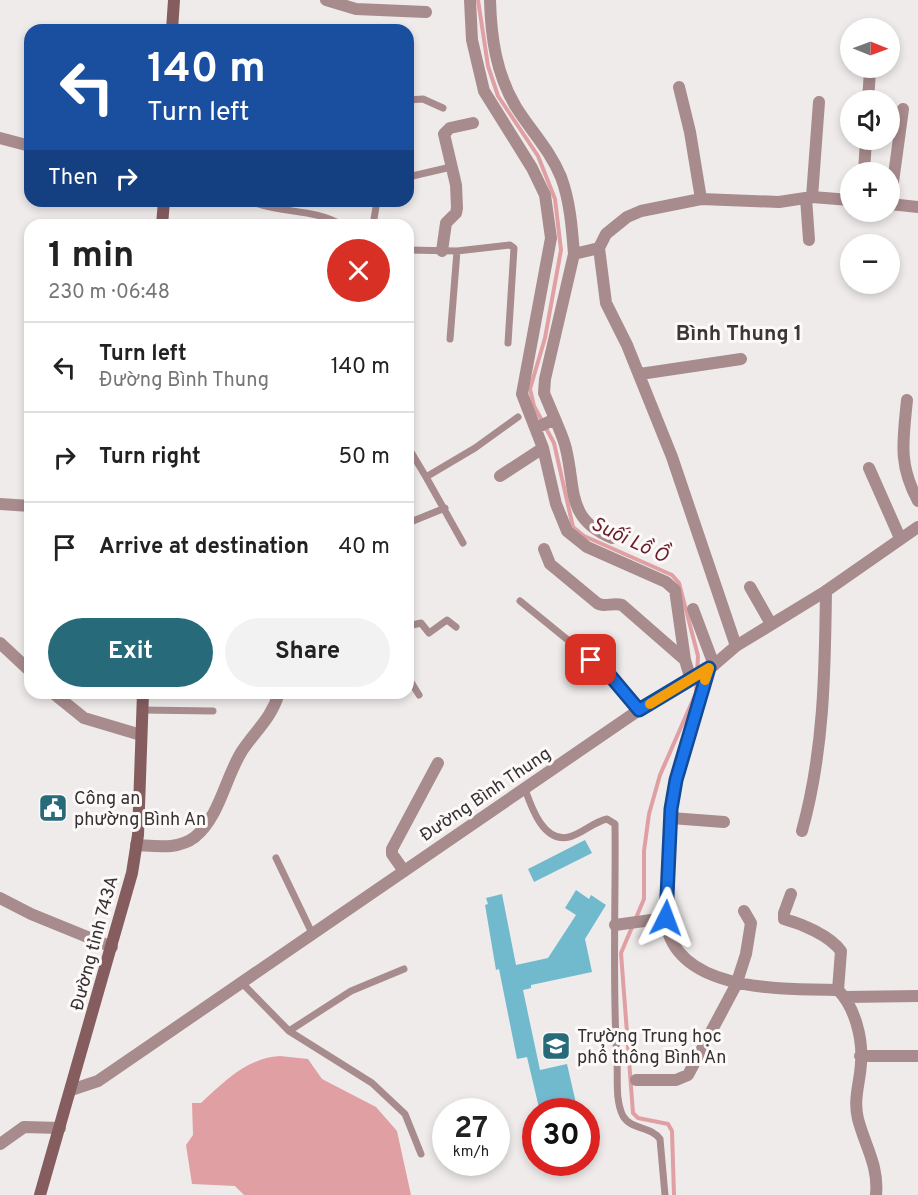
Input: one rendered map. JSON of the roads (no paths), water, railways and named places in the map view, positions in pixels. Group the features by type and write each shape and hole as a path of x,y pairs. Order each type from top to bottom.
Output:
{"main road":[{"path":"172,24 174,0"},
{"name":"Đường tỉnh 743A","path":"40,1195 112,947 136,845 143,699"}],"street":[{"path":"326,0 345,7 377,5 426,12"},
{"path":"470,0 472,40 484,91 532,168 545,195 550,238 522,394 543,448 556,504 567,531 587,547 666,582 675,590 685,660 693,679"},
{"path":"490,0 491,30 505,84 516,106 548,149 561,178 572,221 573,254 545,379 544,393 566,448 573,493 583,520 592,530 612,538"},
{"path":"679,87 690,132 701,199"},
{"path":"809,240 809,197 819,102"},
{"path":"903,109 890,204 918,207"},
{"path":"442,251 446,223 456,213 457,208 456,185 444,134 450,128 473,123"},
{"path":"0,138 24,144"},
{"path":"736,646 672,457 640,374 606,303 599,248 606,234 627,217 641,211 701,199 779,202 809,197 840,199"},
{"path":"573,254 599,248"},
{"path":"640,374 741,359"},
{"path":"907,400 901,454 908,482 918,501"},
{"path":"536,428 553,419"},
{"path":"500,476 543,448"},
{"path":"870,468 900,538"},
{"path":"0,504 24,506"},
{"name":"Đường Bình Thung","path":"71,1090 98,1081 639,710 710,668 736,646 826,591 918,527"},
{"path":"544,549 550,564 597,603 603,605 615,602 622,606 685,660"},
{"path":"750,587 771,624"},
{"path":"802,831 814,785 822,717 826,591"},
{"path":"693,609 710,668 681,755 671,818 666,918 668,935 674,946 706,972 736,985 841,994 918,996"},
{"path":"0,643 24,665"},
{"path":"60,699 84,718 141,735"},
{"path":"136,845 180,845 195,837 216,808 241,753 272,713 277,699"},
{"path":"404,871 392,854 392,849 438,763"},
{"path":"671,818 724,822"},
{"path":"791,894 784,919 796,922 836,944 841,951 841,994 854,1015 860,1056 856,1096 858,1118 873,1157 877,1181 876,1195"},
{"path":"0,898 31,914 112,947"},
{"path":"636,1080 676,1080 688,1075 736,985 746,954 751,923 744,911"},
{"path":"620,925 666,918"},
{"path":"860,1056 918,1056"},
{"path":"0,1144 24,1127 60,1128"}],"lane":[{"path":"414,100 423,99 443,108"},
{"path":"414,176 451,167"},
{"path":"267,207 328,216 333,219"},
{"path":"414,250 457,251 510,244 514,248 508,343"},
{"path":"450,339 457,251"},
{"path":"426,477 475,448 518,417"},
{"path":"414,457 463,543"},
{"path":"414,521 445,508"},
{"path":"520,601 607,672 639,710"},
{"path":"414,625 421,623 429,633 447,620 456,627"},
{"path":"414,687 419,695"},
{"path":"142,710 213,711"},
{"path":"525,789 533,812 546,829 556,836 568,837 598,821 607,819 615,824 620,925 618,1098 628,1123 655,1132 660,1139 665,1195"},
{"path":"276,858 312,933"},
{"path":"289,1031 351,991 404,969"},
{"path":"241,982 289,1031 372,1083 405,1114 422,1154"}],"waterway":[{"name":"Suối Lồ Ồ","path":"478,0 488,66 498,96 538,156 555,199 561,250 545,338 530,389 534,406 554,443 573,527 584,536 672,575 679,583 698,656 696,693 660,775 649,814 644,851 644,899 621,953 633,1113 638,1118 668,1124 672,1131 674,1195"}],"place":[{"name":"Công an phường Bình An","path":"53,808"},
{"name":"Trường Trung học phổ thông Bình An","path":"556,1046"}],"district":[{"name":"Bình Thung 1","path":"739,333"}]}
